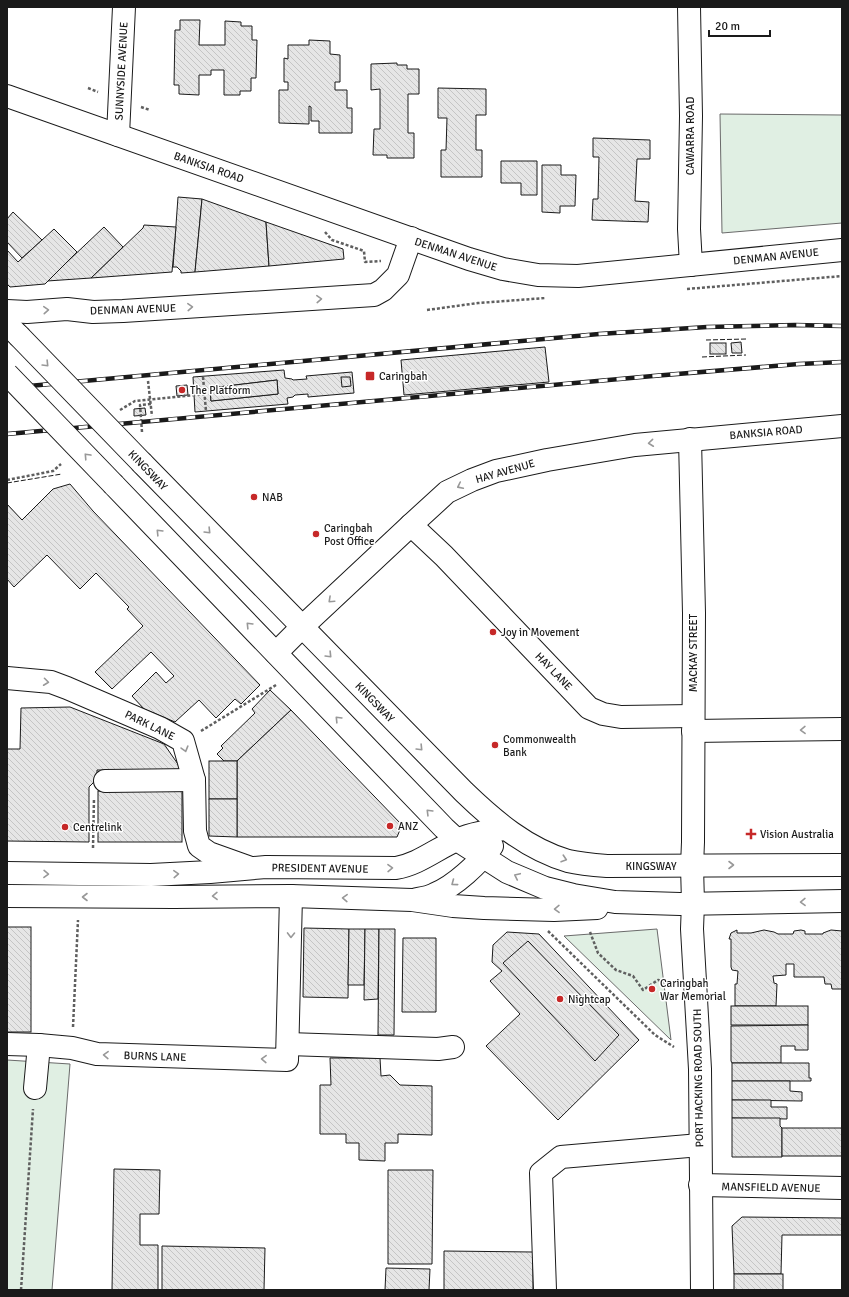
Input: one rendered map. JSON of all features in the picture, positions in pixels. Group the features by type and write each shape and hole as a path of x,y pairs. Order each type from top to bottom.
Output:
{"street":[{"name":"SUNNYSIDE AVENUE","path":"118,135 124,7"},
{"name":"CAWARRA ROAD","path":"690,7 689,229 691,265"},
{"name":"BANKSIA ROAD","path":"7,96 411,238"},
{"name":"DENMAN AVENUE","path":"7,311 27,312 66,309 93,312 123,311 374,295 383,290 398,275 411,238 469,259 503,269 538,275 578,276 842,250"},
{"name":"KINGSWAY","path":"13,330 464,792 505,828 527,843 548,854 567,861 607,866 842,865"},
{"path":"7,374 428,812 457,840 507,872 545,888 573,895 615,902 686,904"},
{"name":"BANKSIA ROAD","path":"690,439 842,426"},
{"name":"HAY AVENUE","path":"276,653 447,492 496,471 621,447 690,439"},
{"name":"MACKAY STREET","path":"690,439 694,613 692,866"},
{"name":"HAY LANE","path":"411,525 444,556 589,708 604,714 621,717 693,724 842,729"},
{"name":"PARK LANE","path":"7,678 51,682 160,728 183,741 194,780 195,831 199,846 209,853 251,868"},
{"path":"105,781 194,780"},
{"path":"412,900 435,894 462,876 483,857 505,828"},
{"name":"PRESIDENT AVENUE","path":"7,874 151,875 251,868 396,868 406,867 457,840 505,828"},
{"name":"PORT HACKING ROAD SOUTH","path":"692,866 686,904 692,929 700,1069 702,1290"},
{"name":"BURNS LANE","path":"7,1044 39,1044 72,1048 96,1054 287,1060 292,868"},
{"path":"7,896 291,896 412,900 453,906 554,910 686,904 842,901"},
{"path":"35,1088 39,1044"},
{"path":"288,1044 438,1049 453,1047"},
{"path":"545,1290 541,1172 561,1157 700,1145"},
{"name":"MANSFIELD AVENUE","path":"700,1185 842,1188"}],"path":[{"path":"332,240 364,251 365,262"},
{"path":"203,377 206,411"},
{"path":"148,381 152,416"},
{"path":"116,413 120,409 135,401 205,394"},
{"path":"142,432 140,405 151,404"},
{"path":"7,480 54,471 61,464"},
{"path":"183,741 276,685"},
{"path":"93,848 94,789 105,781"},
{"path":"72,1048 78,920"},
{"path":"543,927 655,1035 674,1047"},
{"path":"590,932 598,953 616,970 633,976 644,990 658,980 670,982"},
{"path":"21,1290 35,1088"}],"green space":[{"path":"720,114 842,115 842,223 722,233"},
{"path":"657,929 671,1040 564,936"},
{"path":"7,1060 70,1064 52,1290 7,1290"}],"building":[{"path":"180,20 200,20 199,45 225,45 225,21 241,22 241,26 252,26 252,40 257,40 256,78 251,78 251,91 240,91 240,95 224,95 224,70 211,70 211,75 199,75 199,95 179,94 179,85 174,85 175,30 180,30"},
{"path":"309,40 330,41 330,54 340,55 340,82 335,82 335,90 347,90 347,108 352,108 352,133 319,133 319,121 311,121 311,107 309,106 309,124 279,123 279,90 288,90 288,82 284,82 284,58 288,59 288,45 309,45"},
{"path":"397,63 397,65 407,65 407,69 419,69 419,94 408,94 408,133 414,133 414,158 387,158 387,155 373,155 374,129 380,129 380,89 371,90 371,64"},
{"path":"438,88 486,89 486,115 476,115 476,150 482,150 482,177 441,177 441,150 446,150 447,118 438,118"},
{"path":"593,138 650,140 650,159 637,159 635,201 649,202 648,222 592,220 593,199 598,199 599,157 593,157"},
{"path":"501,161 537,161 537,195 521,195 521,183 501,183"},
{"path":"542,165 561,165 561,175 576,175 575,206 560,206 560,213 542,212"},
{"path":"178,197 202,199 195,272 181,273 177,267 173,267"},
{"path":"202,199 266,222 269,266 195,272"},
{"path":"13,212 42,240 22,258 7,242 7,219"},
{"path":"266,222 343,249 344,259 269,266"},
{"path":"144,225 176,227 172,272 91,278 143,228"},
{"path":"104,227 123,247 91,278 47,281"},
{"path":"54,229 77,252 45,284 10,287 7,284 7,250 18,262"},
{"path":"741,342 742,353 732,353 731,343"},
{"path":"710,343 726,343 726,354 710,354"},
{"path":"545,347 549,382 404,395 401,360"},
{"path":"284,370 285,378 293,380 307,379 306,376 352,372 354,393 308,397 308,394 295,395 287,398 288,404 195,412 193,377","holes":["277,380 278,394 211,401 210,388"]},
{"path":"341,377 350,377 351,386 342,387"},
{"path":"277,380 278,394 211,401 210,388"},
{"name":"The Platform","path":"187,385 188,395 177,396 176,386"},
{"path":"145,408 146,415 134,416 134,409"},
{"path":"70,484 93,511 260,685 241,704 235,699 216,718 199,700 175,722 144,709 132,696 156,672 166,683 174,676 151,652 112,689 95,672 143,626 127,609 129,607 96,573 80,589 47,555 14,587 7,579 7,504 22,520 53,489"},
{"path":"270,690 291,710 237,761 224,761 217,754 223,748 221,746 255,713 252,709"},
{"path":"70,707 164,744 182,770 97,770 97,779 89,787 89,842 7,841 7,749 20,749 21,708"},
{"path":"291,710 402,825 397,837 237,837 237,761"},
{"path":"209,761 237,761 237,799 209,799"},
{"path":"98,791 182,791 182,842 98,842"},
{"path":"209,799 237,799 237,837 209,836"},
{"path":"7,927 31,927 31,1032 7,1032"},
{"path":"304,928 349,929 348,998 303,997"},
{"path":"349,929 365,929 364,985 348,985"},
{"path":"365,929 379,929 378,999 364,1000"},
{"path":"379,929 395,929 394,1035 378,1035"},
{"path":"737,930 737,933 751,933 764,930 778,934 793,934 794,931 801,930 805,931 805,934 823,934 831,930 842,931 842,989 832,989 831,984 825,984 824,977 794,977 794,964 786,964 786,975 773,976 774,983 777,984 776,1006 735,1006 735,984 737,984 738,971 732,970 731,967 731,939 729,939 731,933"},
{"path":"507,932 539,934 639,1040 558,1120 486,1046 520,1014 490,981 502,971 492,962 493,945"},
{"path":"403,938 436,938 436,1012 402,1012"},
{"name":"Nightcap","path":"528,941 619,1035 595,1061 503,963"},
{"path":"731,1006 808,1006 808,1025 731,1025"},
{"path":"808,1025 808,1050 795,1050 795,1046 781,1046 781,1063 732,1063 731,1061 731,1026"},
{"path":"330,1058 380,1058 381,1076 390,1075 400,1085 432,1086 432,1135 398,1134 398,1143 385,1143 385,1161 359,1160 359,1143 346,1143 346,1134 320,1134 320,1085 331,1085"},
{"path":"732,1063 809,1063 809,1078 811,1078 811,1081 732,1081"},
{"path":"732,1081 790,1081 790,1091 802,1092 802,1101 732,1100"},
{"path":"732,1100 771,1100 771,1107 787,1107 787,1119 732,1118"},
{"path":"732,1118 780,1118 780,1126 782,1128 782,1157 732,1157"},
{"path":"782,1128 842,1128 842,1156 782,1156"},
{"path":"114,1169 160,1170 159,1214 140,1214 140,1245 158,1245 158,1290 112,1290"},
{"path":"388,1170 433,1170 432,1264 388,1264"},
{"path":"742,1217 842,1218 842,1235 782,1235 781,1274 734,1274 732,1226"},
{"path":"162,1246 265,1248 264,1290 162,1290"},
{"path":"444,1251 533,1252 533,1290 444,1290"},
{"path":"386,1268 430,1269 429,1290 385,1290"},
{"path":"734,1274 783,1274 783,1290 734,1290"}],"railway":[{"path":"7,388 599,334 707,327 795,325 842,326"},
{"path":"7,434 653,376 842,362"}],"fence":[{"path":"706,340 746,339"},
{"path":"702,357 746,355"},
{"path":"7,483 62,474"}],"place":[{"name":"Caringbah","path":"370,376"},
{"name":"The Platform","path":"182,390"},
{"name":"NAB","path":"254,497"},
{"name":"Caringbah Post Office","path":"316,534"},
{"name":"Joy in Movement","path":"493,632"},
{"name":"Commonwealth Bank","path":"495,745"},
{"name":"ANZ","path":"390,826"},
{"name":"Centrelink","path":"65,827"},
{"name":"Vision Australia","path":"751,834"},
{"name":"Caringbah War Memorial","path":"652,989"},
{"name":"Nightcap","path":"560,999"}]}
